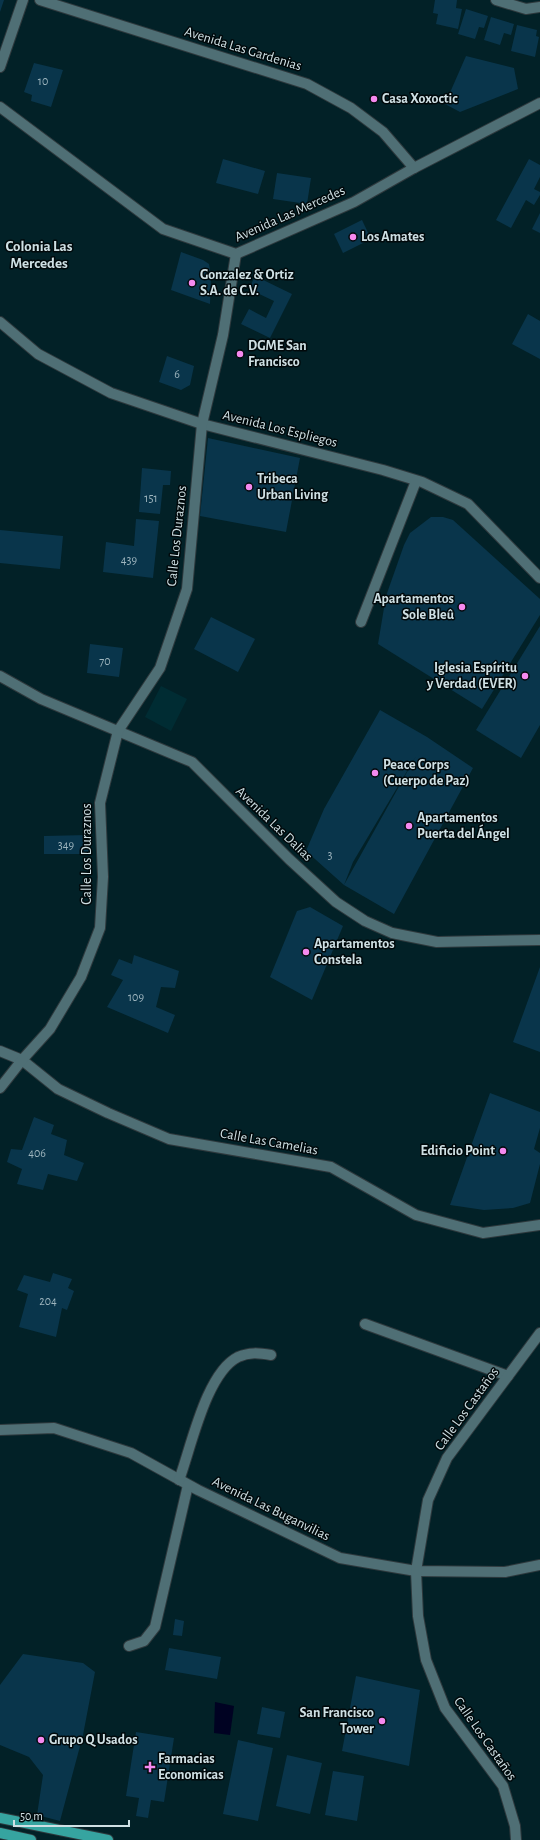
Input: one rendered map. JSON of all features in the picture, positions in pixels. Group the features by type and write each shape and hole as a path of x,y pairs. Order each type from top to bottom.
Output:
{"main road":[{"path":"0,1818 108,1840"},
{"path":"0,1833 31,1840"}],"street":[{"path":"0,67 23,0"},
{"name":"Avenida Las Gardenias","path":"40,0 307,84 351,108 383,132 414,168"},
{"path":"496,0 526,9 540,7"},
{"name":"Avenida Las Mercedes","path":"0,107 163,229 236,254 354,202 414,168 540,103"},
{"name":"Calle Los Duraznos","path":"0,1088 22,1060 50,1029 81,977 100,928 103,877 100,803 118,731 160,668 187,589 202,424 223,335 236,254"},
{"name":"Avenida Los Espliegos","path":"0,322 38,354 111,393 202,424 383,470 416,481 468,504 540,578"},
{"path":"361,622 416,481"},
{"name":"Avenida Las Dalias","path":"0,676 41,699 192,762 289,859 336,902 365,921 392,933 437,942 540,940"},
{"name":"Calle Las Camelias","path":"0,1051 22,1060 58,1089 108,1113 169,1139 331,1167 416,1215 483,1234 540,1225"},
{"path":"365,1324 508,1376"},
{"name":"Calle Los Castaños","path":"516,1840 515,1826 503,1786 445,1708 426,1660 418,1616 416,1571 428,1500 447,1458 540,1333"},
{"path":"179,1480 202,1406 223,1369 237,1357 254,1352 271,1355"},
{"name":"Avenida Las Buganvilias","path":"0,1430 54,1428 131,1453 188,1485 340,1558 416,1571 505,1572 540,1565"},
{"path":"129,1646 144,1641 155,1627 188,1485"}],"shaded area":[{"path":"161,686 187,699 171,731 145,717"},
{"path":"215,1702 234,1706 230,1735 214,1733"}],"building":[{"path":"0,0 4,0 0,12"},
{"path":"435,0 457,0 456,8 462,9 458,29 436,24 438,14 433,13"},
{"path":"466,9 488,16 484,28 479,27 475,39 458,34"},
{"path":"491,17 514,24 511,35 504,33 500,45 484,40"},
{"path":"517,25 537,30 536,36 539,37 535,57 511,51"},
{"path":"466,56 514,68 518,89 460,112 445,104"},
{"path":"34,63 63,70 51,107 31,101 32,95 24,92"},
{"path":"223,159 265,171 258,194 216,183"},
{"path":"529,159 540,165 540,177 534,189 540,192 540,195 534,205 526,200 511,228 496,220"},
{"path":"277,173 311,178 307,204 273,199"},
{"path":"540,213 540,233 532,229"},
{"name":"Los Amates","path":"362,220 371,239 343,253 334,234"},
{"name":"Gonzalez & Ortiz S.A. de C.V.","path":"181,252 203,260 209,264 211,276 210,304 171,290"},
{"path":"255,276 292,294 270,338 241,324 249,309 266,318 274,301 249,289"},
{"path":"528,314 540,321 540,359 512,344"},
{"path":"167,356 194,366 190,385 181,390 159,382"},
{"name":"Tribeca Urban Living","path":"208,438 300,458 286,532 200,516"},
{"path":"142,468 171,471 170,485 163,485 160,514 139,512"},
{"name":"Apartamentos Sole Bleû","path":"431,517 443,517 453,520 540,599 540,615 482,709 378,644 386,596 404,545 410,533"},
{"path":"136,519 159,521 153,578 103,572 106,542 134,546"},
{"path":"0,530 63,536 60,569 0,563"},
{"path":"211,617 255,639 238,672 194,649"},
{"name":"Iglesia Espíritu y Verdad (EVER)","path":"540,626 540,725 521,758 476,730"},
{"path":"90,644 123,648 119,677 87,673"},
{"path":"380,710 427,737 473,768 394,914 344,885 306,851 324,809","holes":["416,756 344,885 353,862"]},
{"path":"88,835 89,854 44,854 44,836"},
{"name":"Apartamentos Constela","path":"310,907 343,926 312,1000 270,977 297,911"},
{"path":"134,955 179,971 175,988 161,987 156,1007 175,1015 168,1033 107,1007 123,980 111,975 119,959 132,964"},
{"path":"540,967 540,1052 513,1042"},
{"name":"Edificio Point","path":"490,1093 540,1112 540,1128 534,1149 540,1153 540,1164 530,1203 513,1208 484,1210 450,1205"},
{"path":"34,1117 54,1125 51,1134 67,1140 64,1155 84,1163 77,1181 48,1174 43,1190 17,1184 22,1169 7,1162 11,1149 22,1150"},
{"path":"53,1273 72,1279 68,1288 74,1291 67,1310 62,1308 56,1337 19,1327 28,1294 17,1290 24,1275 50,1282"},
{"path":"175,1619 184,1621 182,1636 173,1635"},
{"path":"169,1648 221,1657 217,1679 165,1670"},
{"name":"Grupo Q Usados","path":"23,1654 83,1663 95,1672 83,1735 60,1821 37,1815 43,1775 29,1757 0,1745 0,1685"},
{"name":"San Francisco Tower","path":"356,1676 420,1690 409,1766 342,1751"},
{"path":"262,1707 285,1712 280,1738 257,1734"},
{"name":"Farmacias Economicas","path":"136,1732 174,1738 164,1802 151,1800 148,1818 136,1816 139,1798 126,1796"},
{"path":"238,1740 273,1748 258,1821 223,1814"},
{"path":"287,1755 322,1763 310,1814 276,1806"},
{"path":"333,1771 364,1776 357,1821 325,1815"}],"place":[{"name":"Casa Xoxoctic","path":"374,99"},
{"name":"Los Amates","path":"353,237"},
{"name":"Gonzalez & Ortiz S.A. de C.V.","path":"192,283"},
{"name":"DGME San Francisco","path":"240,354"},
{"name":"Tribeca Urban Living","path":"249,487"},
{"name":"Apartamentos Sole Bleû","path":"462,607"},
{"name":"Iglesia Espíritu y Verdad (EVER)","path":"525,676"},
{"name":"Peace Corps (Cuerpo de Paz)","path":"375,773"},
{"name":"Apartamentos Puerta del Ángel","path":"409,826"},
{"name":"Apartamentos Constela","path":"306,952"},
{"name":"Edificio Point","path":"503,1151"},
{"name":"San Francisco Tower","path":"382,1721"},
{"name":"Grupo Q Usados","path":"41,1740"},
{"name":"Farmacias Economicas","path":"150,1767"}],"district":[{"name":"Colonia Las Mercedes","path":"39,254"}]}
